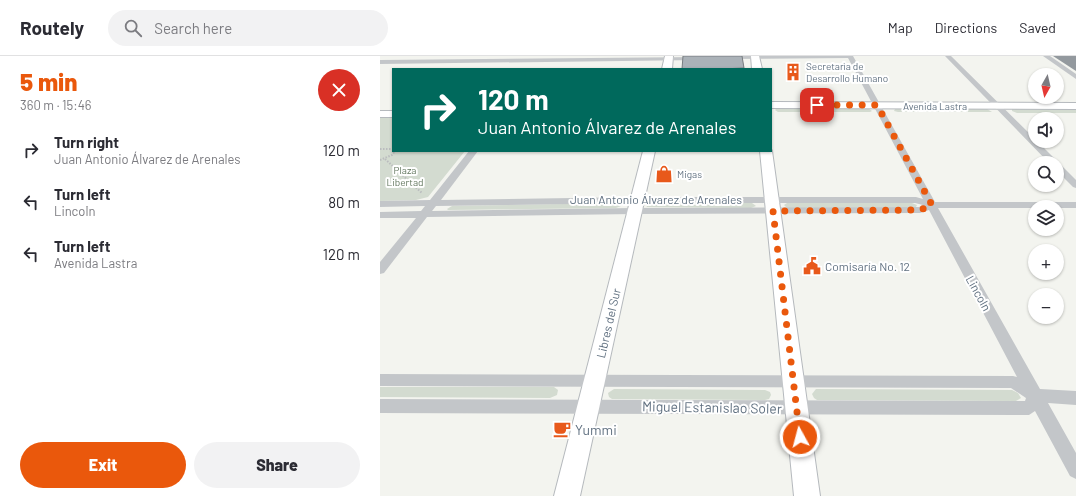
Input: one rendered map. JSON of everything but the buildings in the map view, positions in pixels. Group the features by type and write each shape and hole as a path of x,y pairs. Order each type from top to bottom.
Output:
{"main road":[{"path":"755,56 757,68"},
{"path":"667,68 669,57"},
{"path":"380,104 392,104"},
{"name":"Avenida Lastra","path":"772,105 1008,116 1076,116"},
{"name":"Avenida Lastra","path":"772,115 998,106 1076,106"},
{"path":"380,114 392,114"},
{"name":"Libres del Sur","path":"567,496 649,152"},
{"path":"766,152 807,496"}],"street":[{"path":"718,57 850,56"},
{"name":"Lincoln","path":"850,56 1076,470"},
{"path":"948,56 1047,156"},
{"path":"1046,56 1076,77"},
{"path":"566,68 573,57"},
{"path":"380,62 475,58 704,58"},
{"path":"464,68 475,58"},
{"path":"380,270 473,152"},
{"path":"1064,173 1076,185"},
{"name":"Juan Antonio Álvarez de Arenales","path":"380,204 432,203 635,206 772,205 920,210 932,205 1076,205"},
{"name":"Juan Antonio Álvarez de Arenales","path":"380,215 635,206"},
{"name":"Miguel Estanislao Soler","path":"380,380 1013,382 1036,396 1076,398"},
{"name":"Miguel Estanislao Soler","path":"380,406 588,405 797,408 1030,408 1036,396"}],"path":[{"path":"380,149 392,150"},
{"path":"380,160 392,155 393,152"},
{"path":"385,159 432,203"}],"green space":[{"path":"777,108 868,108 872,111 778,112 775,110"},
{"path":"895,109 987,109 992,112 898,112 894,111"},
{"path":"1012,109 1076,109 1076,113 1017,113 1012,111"},
{"name":"Plaza Libertad","path":"380,115 392,115 392,152 464,152 428,197 416,200 380,201"},
{"path":"618,203 621,206 616,208 447,209 452,206"},
{"path":"650,203 752,203 756,206 751,208 647,207 646,205"},
{"path":"787,203 912,203 917,205 916,207 787,208 784,205"},
{"path":"380,387 554,387 558,390 557,395 550,398 380,397"},
{"path":"614,389 765,390 770,392 771,395 769,399 765,400 612,399 609,397 608,393"},
{"path":"816,389 1012,390 1018,393 1021,398 1016,401 817,400 812,394"}],"place":[{"name":"Secretarìa de Desarrollo Humano","path":"793,72"},
{"name":"Migas","path":"664,174"},
{"name":"Comisaría No. 12","path":"812,266"},
{"name":"Yummi","path":"562,429"}],"route":[{"path":"800,437 773,211 920,210 932,205 877,105 817,105"}]}
